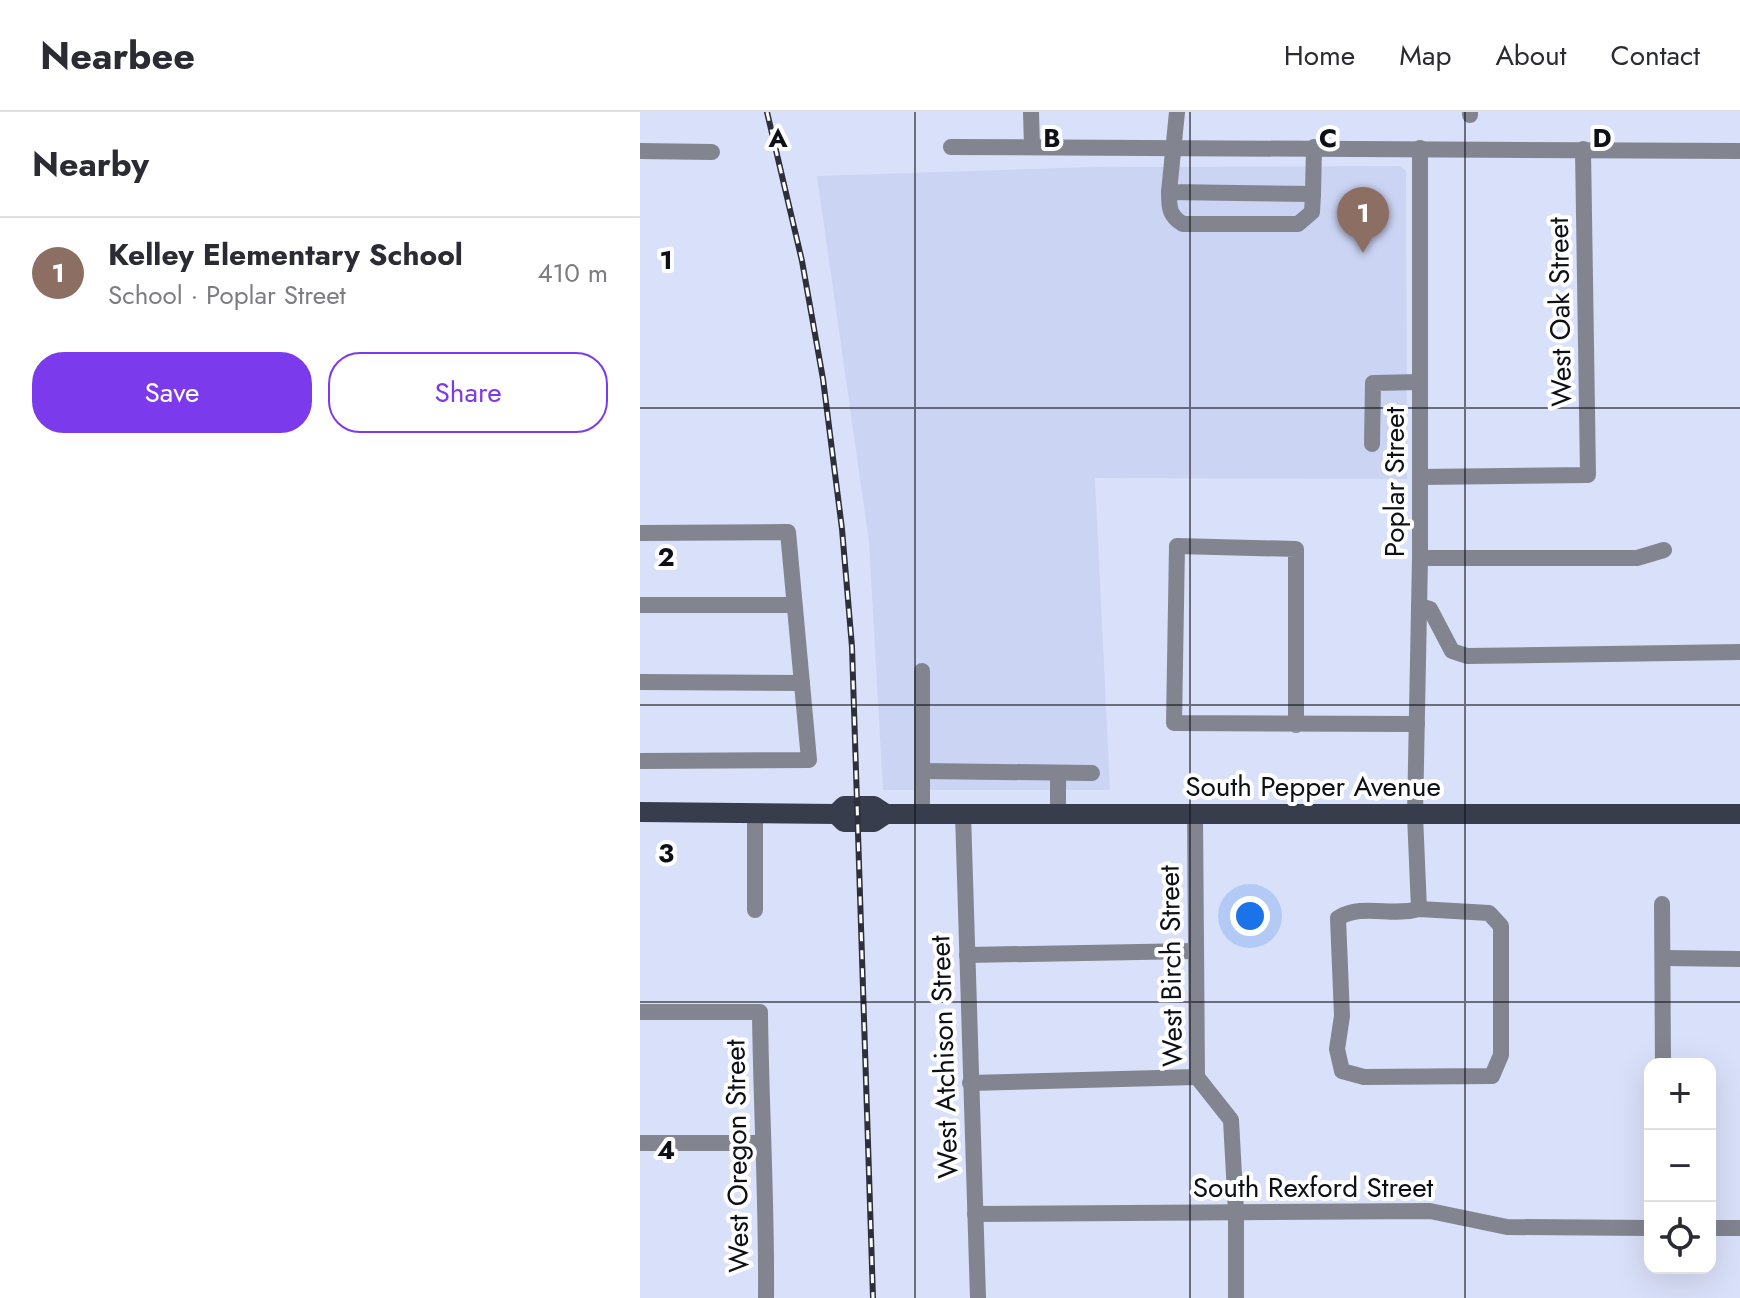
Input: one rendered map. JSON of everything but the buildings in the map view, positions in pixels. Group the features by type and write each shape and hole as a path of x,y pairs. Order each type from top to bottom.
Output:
{"main road":[{"name":"South Pepper Avenue","path":"640,812 836,814 844,806 874,806 886,814 1740,814"}],"street":[{"path":"1031,112 1032,146"},
{"path":"1177,112 1176,146 1170,166 1169,210 1174,219 1183,224 1298,224 1312,212 1314,147"},
{"path":"951,147 1740,151"},
{"name":"Poplar Street","path":"1419,909 1415,815 1420,558 1420,148"},
{"name":"West Oak Street","path":"1420,477 1588,475 1583,149"},
{"path":"640,151 712,152"},
{"path":"1169,192 1313,194"},
{"path":"1372,444 1373,383 1420,382"},
{"path":"640,533 788,532 809,760 640,761"},
{"path":"1296,725 1296,549 1177,546 1174,723 1296,725 1417,724"},
{"path":"1420,558 1637,558 1664,550"},
{"path":"640,605 794,605"},
{"path":"1419,606 1430,609 1452,651 1467,656 1740,652"},
{"path":"922,671 922,814"},
{"path":"640,682 802,683"},
{"path":"922,771 1092,773"},
{"path":"1058,773 1058,814"},
{"path":"755,813 755,910"},
{"name":"West Birch Street","path":"1195,813 1197,1077 1231,1120 1236,1212 1236,1298"},
{"name":"West Atchison Street","path":"963,814 978,1298"},
{"path":"1662,904 1663,1058"},
{"path":"1419,909 1489,913 1501,926 1501,1055 1492,1076 1364,1077 1342,1071 1337,1049 1342,1016 1338,918 1351,910 1401,913 1419,909"},
{"path":"967,955 1194,951"},
{"path":"1664,958 1740,959"},
{"name":"West Oregon Street","path":"640,1012 760,1012 762,1143 767,1192 766,1298"},
{"path":"970,1083 1197,1077"},
{"path":"640,1143 762,1143"},
{"name":"South Rexford Street","path":"975,1214 1430,1211 1507,1227 1644,1228"},
{"path":"1716,1228 1740,1228"}],"shaded area":[{"path":"1400,166 1406,171 1407,479 1095,478 1110,790 883,790 869,542 817,176 1094,167"}],"railway":[{"path":"767,112 802,261 823,379 842,529 852,647 873,1298"}],"place":[{"name":"Kelley Elementary School","path":"1363,253"}]}
